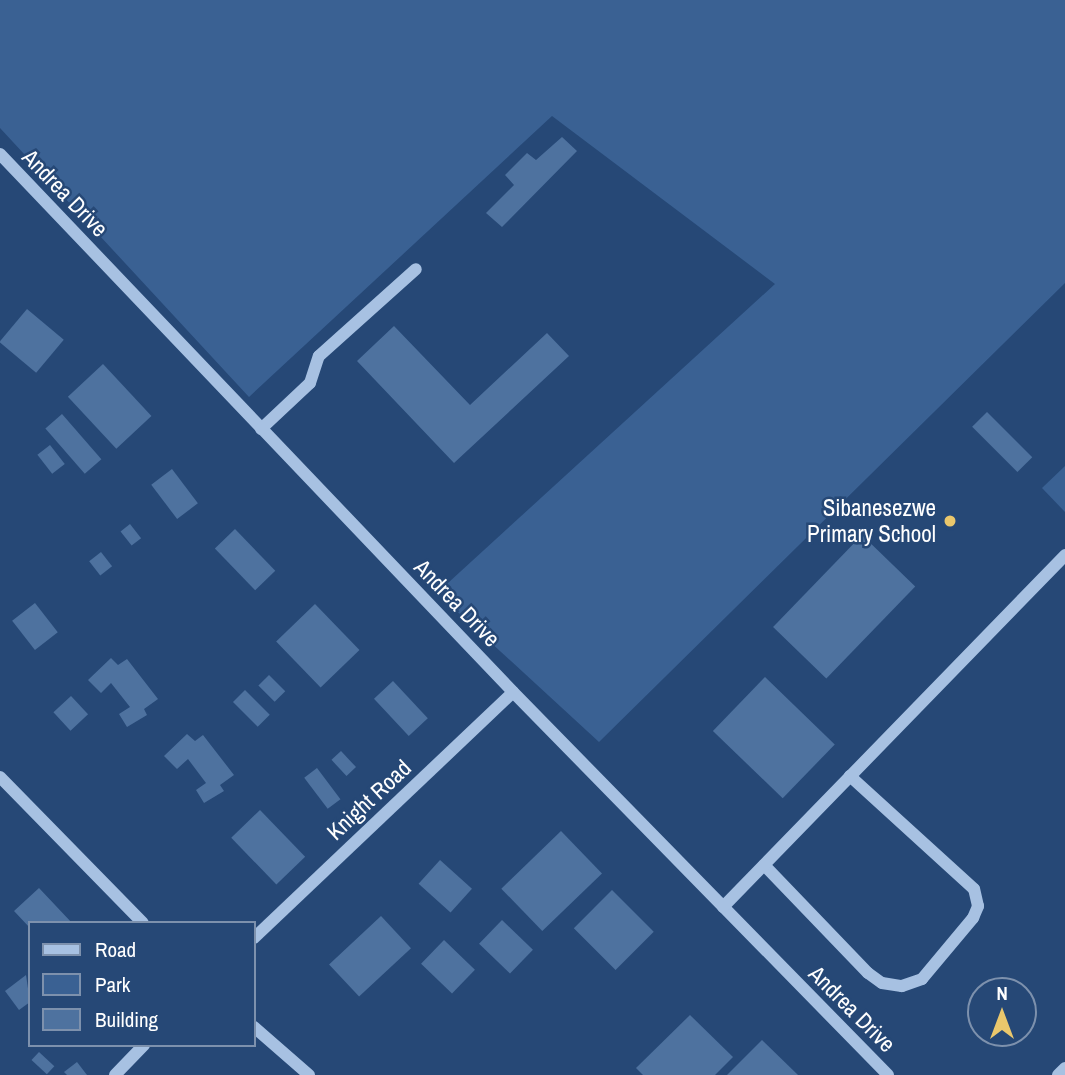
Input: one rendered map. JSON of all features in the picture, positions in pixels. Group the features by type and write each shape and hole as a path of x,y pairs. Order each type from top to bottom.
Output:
{"street":[{"name":"Andrea Drive","path":"0,154 513,692 888,1075"},
{"path":"261,429 310,383 319,356 416,269"},
{"path":"723,907 1065,555"},
{"name":"Knight Road","path":"256,935 513,692"},
{"path":"764,865 868,973 883,983 902,986 922,979 973,918 978,906 974,889 850,776"},
{"path":"0,777 141,921"},
{"path":"256,1029 309,1075"},
{"path":"115,1075 142,1047"},
{"path":"1058,1075 1065,1068"}],"green space":[{"path":"0,0 1065,0 1065,283 599,742 437,593 775,284 552,116 249,397 0,128"},
{"path":"1065,466 1065,512 1042,488"}],"building":[{"path":"562,137 577,151 502,227 486,213 514,185 505,175 527,153 536,160"},
{"path":"27,309 64,340 36,373 0,342"},
{"path":"394,326 470,405 547,333 569,356 454,463 357,361"},
{"path":"103,364 151,416 116,449 68,397"},
{"path":"987,412 1032,457 1017,472 972,427"},
{"path":"62,414 101,459 85,474 45,428"},
{"path":"50,445 65,464 52,474 37,455"},
{"path":"172,469 198,503 177,519 151,485"},
{"path":"130,524 141,538 132,546 121,531"},
{"path":"235,529 275,571 255,590 215,548"},
{"path":"862,535 915,586 826,678 773,627"},
{"path":"101,552 112,566 100,575 89,561"},
{"path":"35,603 58,632 35,650 12,621"},
{"path":"315,604 359,650 321,688 276,642"},
{"path":"111,658 118,665 127,659 158,699 144,709 147,715 127,727 119,714 130,707 111,683 101,693 88,680"},
{"path":"269,675 285,691 275,702 258,686"},
{"path":"765,677 835,744 783,798 713,731"},
{"path":"393,681 428,718 409,736 374,699"},
{"path":"245,690 270,715 258,727 233,702"},
{"path":"71,696 88,714 70,731 53,712"},
{"path":"187,734 195,741 203,735 234,775 220,785 224,791 204,803 196,790 206,783 188,759 177,769 164,756"},
{"path":"341,751 356,767 346,776 331,760"},
{"path":"317,768 340,799 328,809 304,778"},
{"path":"260,810 305,857 276,885 231,838"},
{"path":"561,831 602,873 542,931 501,889"},
{"path":"440,860 472,889 451,913 419,884"},
{"path":"39,888 70,921 28,921 28,926 14,911"},
{"path":"612,890 654,932 616,970 574,928"},
{"path":"381,916 411,948 359,997 329,964"},
{"path":"502,920 533,950 510,974 479,944"},
{"path":"444,940 475,970 452,994 421,964"},
{"path":"26,975 28,1003 19,1010 5,991"},
{"path":"690,1015 733,1057 715,1075 643,1075 636,1068"},
{"path":"762,1040 798,1075 727,1075"},
{"path":"39,1052 54,1066 47,1074 31,1060"},
{"path":"77,1062 87,1075 67,1075 64,1072"}],"place":[{"name":"Sibanesezwe Primary School","path":"950,521"}]}
